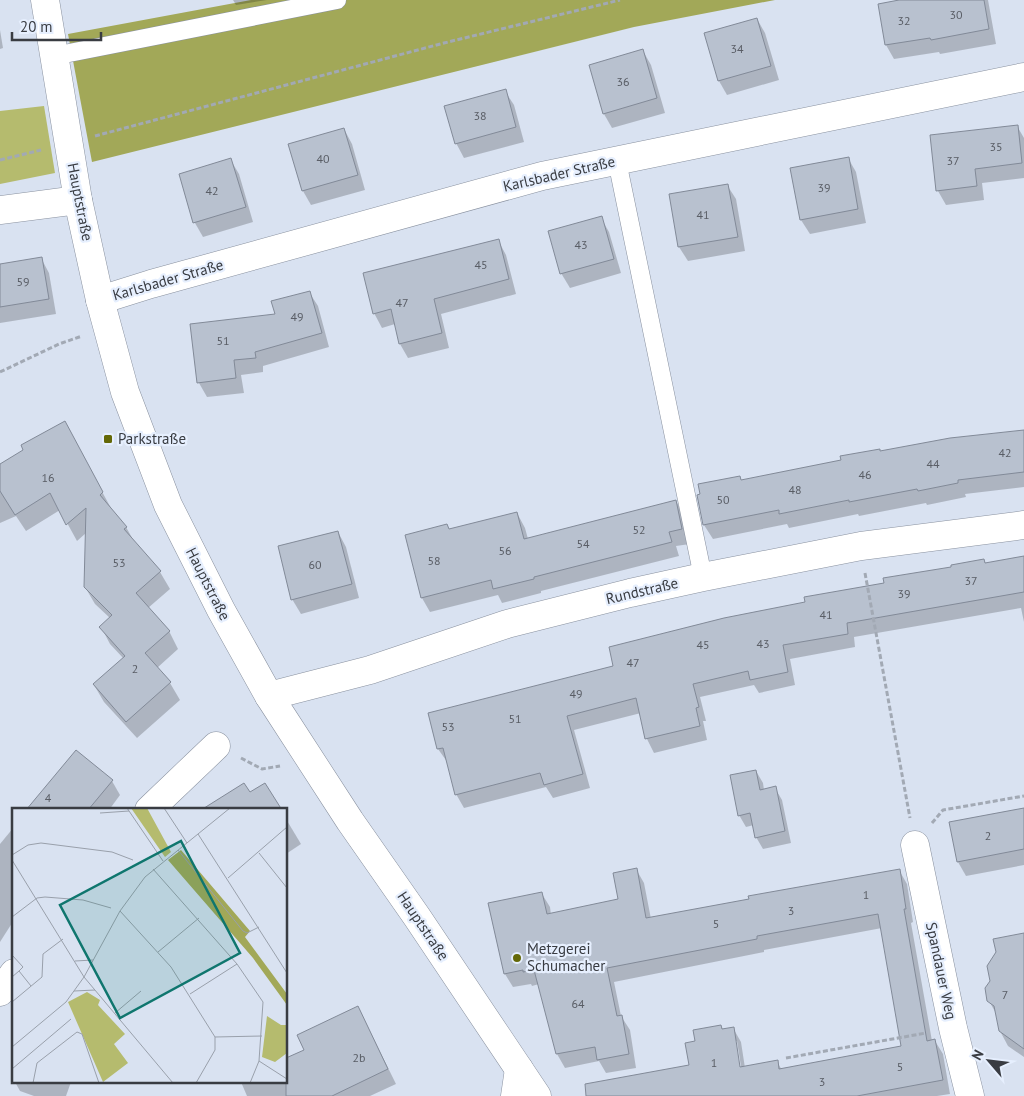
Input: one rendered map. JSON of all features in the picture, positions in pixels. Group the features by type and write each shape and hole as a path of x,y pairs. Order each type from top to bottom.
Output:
{"street":[{"name":"Hauptstraße","path":"45,0 78,200 100,300 125,392 168,505 221,610 269,696 350,821 537,1096"},
{"name":"Karlsbader Straße","path":"100,300 151,284 542,176 1024,77"},
{"path":"0,210 78,200"},
{"name":"Rundstraße","path":"269,696 370,670 507,624 630,593 861,546 1024,525"},
{"path":"151,808 216,746"},
{"name":"Spandauer Weg","path":"915,845 953,1028 970,1096"},
{"path":"0,992 12,976"},
{"path":"515,1096 519,1069"}],"lane":[{"path":"54,56 337,0"},
{"path":"617,161 703,577"}],"path":[{"path":"0,160 444,43 620,0"},
{"path":"0,372 59,344 108,327"},
{"path":"861,546 915,845"},
{"path":"216,746 262,769 283,766 306,753"},
{"path":"915,845 943,810 1024,796"},
{"path":"786,1058 953,1028"}],"green space":[{"path":"251,0 775,0 634,27 92,162 68,34"},
{"path":"44,106 55,173 0,184 0,111"}],"building":[{"path":"899,0 984,0 989,29 931,40 930,38 885,45 878,4"},
{"path":"757,18 771,66 718,81 704,33"},
{"path":"643,49 657,98 603,114 589,65"},
{"path":"506,89 516,127 455,144 444,106"},
{"path":"1018,125 1022,163 975,169 977,186 936,191 930,135"},
{"path":"344,128 358,175 302,191 288,144"},
{"path":"849,157 858,209 800,220 790,168"},
{"path":"231,158 246,207 193,223 179,174"},
{"path":"728,184 738,237 678,247 669,194"},
{"path":"602,216 614,259 560,274 548,231"},
{"path":"499,239 509,279 434,299 442,333 399,344 391,309 373,314 363,273"},
{"path":"42,257 49,299 0,307 0,264"},
{"path":"310,291 322,333 255,352 256,358 234,360 236,378 197,383 190,324 275,314 271,301"},
{"path":"65,421 103,492 100,495 127,527 124,529 161,571 136,593 170,631 145,653 171,682 126,722 93,684 125,656 99,627 112,615 84,587 86,508 66,525 50,493 15,515 0,491 0,464 23,450 21,445"},
{"path":"1024,430 1024,472 958,480 958,483 918,491 917,489 849,502 849,500 779,514 779,510 703,525 697,495 700,494 698,484 740,476 741,480 841,460 840,456 880,449 880,451 950,438"},
{"path":"676,500 682,529 669,532 672,542 493,589 491,580 421,598 405,535 447,524 449,529 517,512 524,539"},
{"path":"338,531 352,584 291,600 278,546"},
{"path":"1024,556 1024,592 847,623 848,634 783,645 788,672 750,680 748,671 693,684 699,707 696,708 700,726 645,739 636,698 567,716 583,774 544,785 540,773 455,795 443,748 437,749 428,713 613,666 609,647 724,618 805,602 804,597 884,583 883,578 951,567 951,565 984,559 985,563"},
{"path":"76,750 113,780 90,808 28,808"},
{"path":"756,770 760,790 776,786 785,831 755,838 750,813 738,816 730,775"},
{"path":"244,783 250,792 265,783 281,808 204,808"},
{"path":"1024,808 1024,849 957,862 949,822"},
{"path":"637,868 646,918 749,899 748,896 900,869 906,909 904,909 927,1041 935,1039 943,1080 857,1096 586,1096 585,1084 689,1065 685,1043 695,1041 693,1030 721,1025 722,1029 734,1027 740,1067 778,1060 779,1069 901,1046 878,914 757,936 757,939 607,968 617,1016 622,1015 629,1054 597,1060 595,1047 556,1054 534,970 504,974 488,903 542,892 547,914 618,899 613,873"},
{"path":"1024,933 1024,1049 999,1031 994,1006 987,1001 985,988 990,981 987,966 996,952 993,939"},
{"path":"358,1006 388,1069 332,1096 286,1096 288,1057 304,1050 297,1035"}],"place":[{"name":"Parkstraße","path":"108,439"},
{"name":"Metzgerei Schumacher","path":"517,958"}]}
